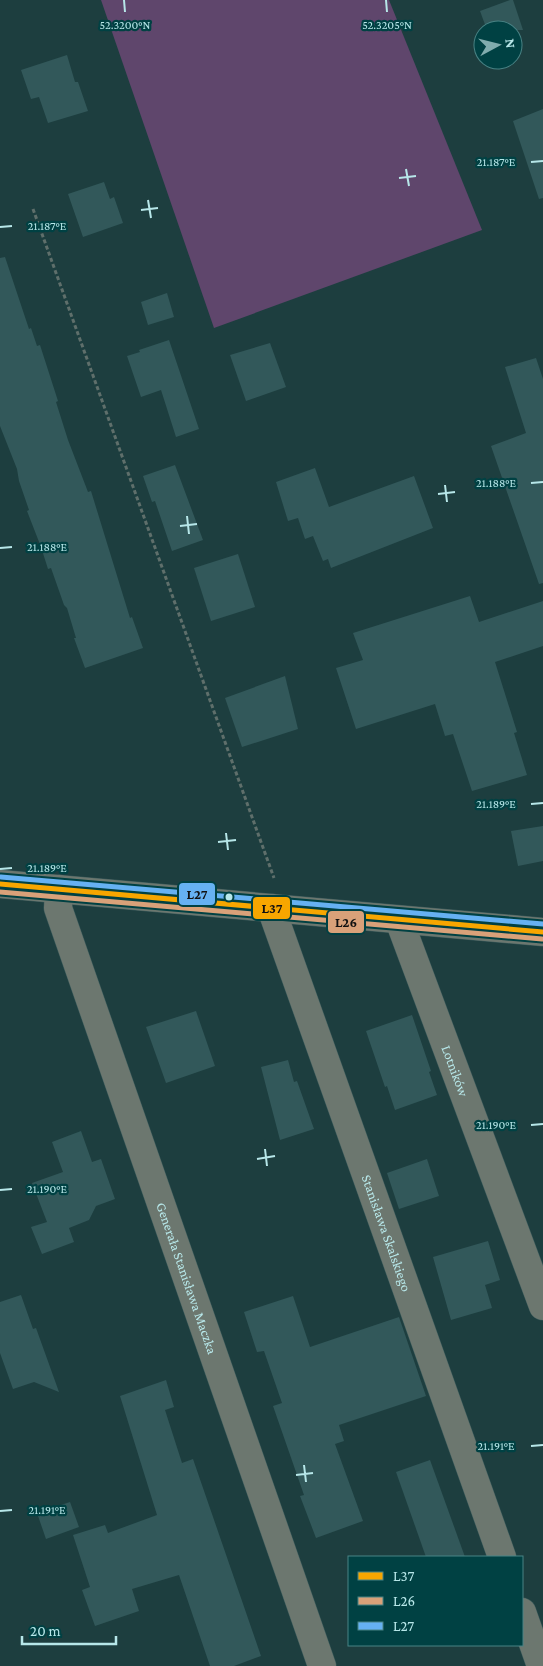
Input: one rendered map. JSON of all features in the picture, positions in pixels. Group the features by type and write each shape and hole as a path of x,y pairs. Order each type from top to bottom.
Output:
{"street":[{"path":"0,884 543,932"},
{"name":"Generała Stanisława Maczka","path":"59,889 58,908 322,1666"},
{"name":"Stanisława Skalskiego","path":"278,909 502,1556"},
{"name":"Lotników","path":"399,920 543,1306"},
{"path":"523,1615 541,1666"}],"path":[{"path":"33,209 276,883 278,909"}],"shaded area":[{"path":"101,0 389,0 482,230 214,328"}],"building":[{"path":"513,0 520,20 483,20 480,11"},
{"path":"67,55 75,82 78,82 88,111 48,123 39,97 31,99 21,70"},
{"path":"543,109 543,198 539,199 513,121"},
{"path":"104,182 110,199 114,197 123,223 83,237 68,194"},
{"path":"5,257 29,329 31,328 37,346 40,345 68,440 88,492 91,491 130,618 132,617 143,648 85,668 74,638 76,638 67,608 64,605 51,568 48,569 27,511 29,510 17,469 0,426 0,258"},
{"path":"167,293 174,317 148,325 141,302"},
{"path":"169,340 199,429 176,437 161,390 141,397 127,356"},
{"path":"270,343 286,387 246,401 230,355"},
{"path":"536,358 543,379 543,583 539,584 491,446 526,433 505,367"},
{"path":"175,465 203,540 172,551 155,501 152,502 143,476"},
{"path":"315,468 329,507 414,476 433,528 331,568 328,559 323,561 313,536 305,539 298,518 288,521 276,482"},
{"path":"238,554 255,607 211,621 194,568"},
{"path":"470,596 479,622 543,601 543,646 495,662 517,732 514,733 527,775 472,791 453,734 445,736 435,704 356,729 336,668 363,660 353,633"},
{"path":"285,676 298,729 242,747 225,698"},
{"path":"543,826 543,861 518,866 511,831"},
{"path":"196,1011 215,1066 166,1083 146,1027"},
{"path":"412,1015 437,1095 395,1110 366,1031"},
{"path":"288,1060 294,1082 297,1081 314,1129 280,1140 261,1067"},
{"path":"81,1131 92,1162 101,1159 115,1199 96,1206 89,1220 69,1228 74,1242 42,1254 31,1227 47,1222 32,1183 63,1172 52,1142"},
{"path":"427,1159 439,1196 399,1209 387,1173"},
{"path":"488,1241 500,1280 485,1285 492,1308 451,1320 433,1257"},
{"path":"21,1295 33,1329 36,1328 59,1392 34,1382 13,1389 0,1353 0,1302"},
{"path":"293,1296 310,1347 399,1317 426,1396 339,1425 344,1441 335,1444 363,1521 316,1538 300,1496 304,1495 273,1406 282,1403 264,1351 257,1352 244,1312"},
{"path":"166,1380 174,1407 165,1410 182,1463 193,1459 261,1656 234,1666 210,1666 179,1575 132,1589 139,1611 95,1626 82,1590 90,1587 73,1535 105,1525 108,1533 157,1515 120,1396"},
{"path":"430,1460 465,1556 426,1556 396,1472"},
{"path":"70,1502 79,1527 46,1539 37,1513"}],"transit line":[{"name":"L27","path":"1,877 543,924"},
{"name":"L37","path":"0,884 543,932"},
{"name":"L26","path":"0,892 542,939"}]}
